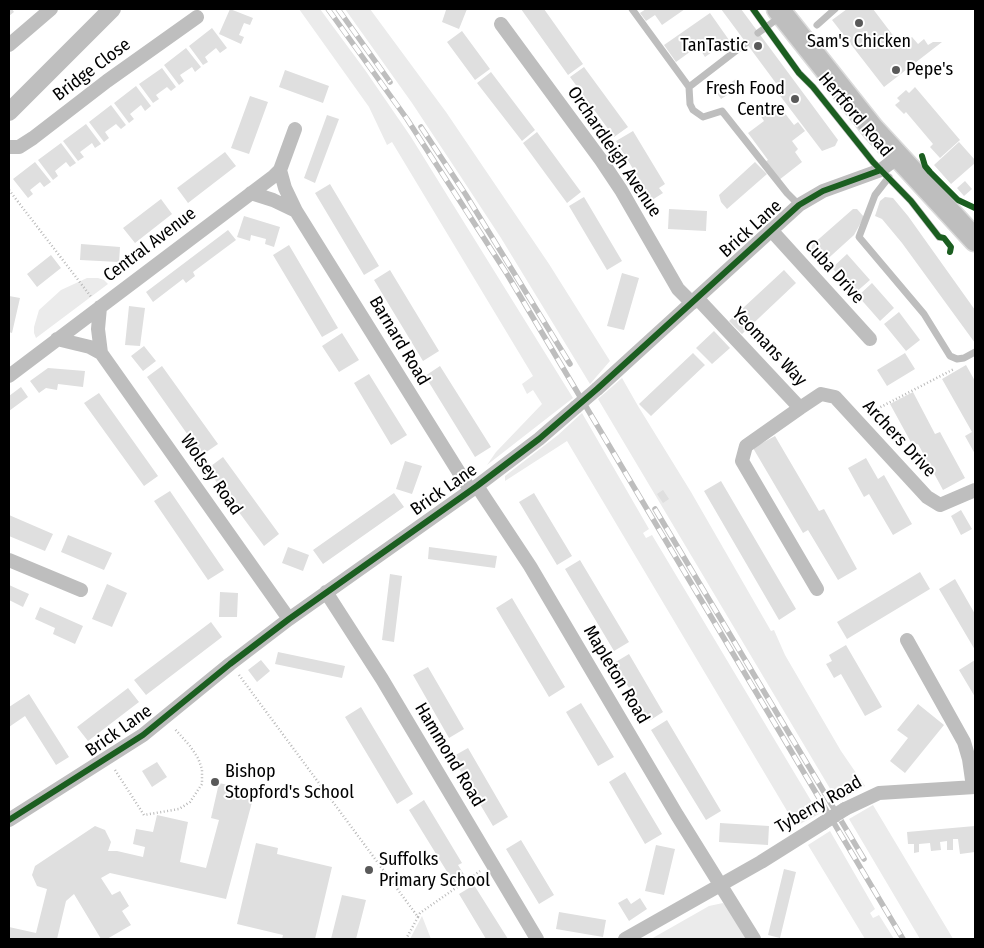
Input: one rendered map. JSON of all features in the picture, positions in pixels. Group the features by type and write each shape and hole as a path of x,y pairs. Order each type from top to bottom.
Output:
{"main road":[{"name":"Hertford Road","path":"775,17 873,129 889,168 975,240"}],"street":[{"path":"9,45 51,9"},
{"path":"9,112 112,9"},
{"name":"Bridge Close","path":"9,147 19,147 33,138 107,81 197,18"},
{"name":"Orchardleigh Avenue","path":"501,24 601,160 678,289 695,300"},
{"path":"280,170 295,129"},
{"name":"Brick Lane","path":"9,820 107,758 165,718 230,664 289,619 539,439 597,389 799,205 823,191 889,168"},
{"name":"Central Avenue","path":"9,376 280,170"},
{"name":"Barnard Road","path":"280,170 285,188 296,211 473,488"},
{"path":"251,193 273,200 296,211"},
{"name":"Cuba Drive","path":"771,230 870,339"},
{"name":"Yeomans Way","path":"695,300 800,408 746,446 742,461 817,590"},
{"name":"Wolsey Road","path":"100,307 98,329 101,353 289,619"},
{"path":"57,339 90,347 101,353"},
{"name":"Archers Drive","path":"800,408 821,394 835,397 927,497 940,505 968,495 975,490"},
{"name":"Mapleton Road","path":"473,488 530,566 754,939"},
{"path":"9,560 81,590"},
{"name":"Hammond Road","path":"326,592 382,679 536,939"},
{"path":"907,640 964,742 974,787"},
{"name":"Tyberry Road","path":"625,939 722,885 845,809 880,793 974,787"}],"lane":[{"path":"632,9 689,87 690,104 693,110 703,117 722,110 787,193 799,205"},
{"name":"Hertford Road","path":"753,9 775,17"},
{"path":"818,24 836,9"},
{"path":"758,33 775,17"},
{"path":"689,87 746,43"},
{"path":"889,168 864,220 860,237 924,314 950,356 957,359 964,358 975,352"},
{"name":"Hertford Road","path":"918,194 939,237"}],"path":[{"path":"9,190 100,307"},
{"path":"860,424 873,412 959,366"},
{"path":"230,664 418,917"},
{"path":"107,758 144,815 179,809 190,802 202,784 202,769 198,758 190,746 165,718"},
{"path":"406,939 420,913 491,863"}],"shaded area":[{"path":"299,9 320,9 365,70 411,137 573,398 487,465 496,452 542,404 533,390 527,394 522,384 533,376 392,142 387,145 369,107"},
{"path":"345,9 370,9 446,112 549,264 610,361 590,384 501,238 412,103"},
{"path":"87,278 98,278 108,284 36,338 34,327 39,310 61,290"},
{"path":"622,378 691,492 771,631 774,630 785,655 841,751 865,786 838,802 598,399"},
{"path":"582,413 649,529 643,533 646,538 652,535 819,814 796,826 567,441 505,481 505,476 558,435"},
{"path":"873,805 953,939 920,939 849,819"},
{"path":"830,831 875,909 870,913 873,918 879,915 894,939 865,939 808,845"},
{"path":"723,903 747,939 651,939 709,906"},
{"path":"422,916 431,939 410,939"}],"building":[{"path":"9,9 12,9 14,12 9,16"},
{"path":"230,9 253,18 250,25 244,23 239,35 244,37 241,44 219,34"},
{"path":"443,9 467,9 459,29 442,22 446,10"},
{"path":"521,9 544,9 583,64 568,75"},
{"path":"646,9 685,9 662,25 655,15 646,21 640,13"},
{"path":"721,9 741,9 838,140 835,146 822,151 778,93 781,90"},
{"path":"847,9 873,9 901,46 912,37 918,44 924,39 928,45 933,42 942,42 884,87 832,20"},
{"path":"710,13 729,40 705,57 698,46 676,62 664,45"},
{"path":"212,28 227,48 220,53 216,48 205,57 208,62 203,65 189,46"},
{"path":"462,31 490,69 475,80 447,42"},
{"path":"186,48 201,67 195,72 192,67 180,75 184,81 179,85 164,65"},
{"path":"584,67 628,127 614,137 570,77"},
{"path":"162,68 176,87 171,91 167,87 156,95 159,99 153,103 139,84"},
{"path":"285,70 329,86 323,103 279,87"},
{"path":"491,72 535,130 522,141 477,83"},
{"path":"736,79 741,86 721,99 716,92"},
{"path":"136,86 151,106 145,111 141,105 130,114 134,119 129,123 114,103"},
{"path":"915,87 960,140 940,158 930,147 933,144 906,112 904,114 895,105 900,101 897,98 906,90 909,93"},
{"path":"250,96 268,102 249,154 231,148"},
{"path":"777,103 794,125 798,122 805,131 792,141 798,149 795,152 802,162 779,180 765,162 768,160 748,133 764,121 760,115"},
{"path":"111,105 126,125 121,129 116,124 105,132 109,138 104,142 89,122"},
{"path":"327,115 339,119 315,183 304,178"},
{"path":"86,124 101,144 95,148 92,143 80,152 84,157 78,161 63,141"},
{"path":"633,131 665,184 659,188 663,193 652,200 616,141"},
{"path":"537,132 581,192 567,203 523,143"},
{"path":"959,142 975,160 975,163 951,184 934,165"},
{"path":"61,143 76,163 70,167 66,162 55,171 58,176 53,180 38,160"},
{"path":"225,152 236,166 188,203 177,188"},
{"path":"35,162 51,182 44,187 40,182 30,190 33,194 28,198 13,179"},
{"path":"755,162 767,174 727,209 721,202 719,195"},
{"path":"965,181 972,189 964,196 957,188"},
{"path":"330,184 379,266 364,275 315,193"},
{"path":"584,197 622,261 607,270 569,206"},
{"path":"885,197 893,198 908,216 975,310 975,343 902,243 882,219 875,216 880,201"},
{"path":"161,199 172,214 135,243 123,228"},
{"path":"669,209 707,211 706,231 668,229"},
{"path":"853,209 857,209 864,217 854,235 822,264 811,250 812,245"},
{"path":"244,216 280,227 274,247 265,244 266,239 251,235 250,241 237,237"},
{"path":"228,230 236,240 193,272 195,276 186,283 183,279 153,302 146,292"},
{"path":"81,244 120,247 119,262 80,260"},
{"path":"289,245 338,328 322,337 273,255"},
{"path":"847,254 870,280 855,293 832,268"},
{"path":"51,255 61,268 37,287 27,274"},
{"path":"390,270 439,351 423,361 374,280"},
{"path":"784,270 796,283 742,334 729,321"},
{"path":"622,273 639,278 624,330 607,326"},
{"path":"872,283 894,308 880,321 858,296"},
{"path":"9,296 20,298 12,333 9,332"},
{"path":"129,306 145,308 140,346 125,345"},
{"path":"899,312 920,340 906,351 884,324"},
{"path":"714,331 730,348 712,364 696,348"},
{"path":"342,333 359,360 339,372 322,346"},
{"path":"144,346 156,361 143,371 131,356"},
{"path":"693,353 705,365 651,416 639,404"},
{"path":"905,353 915,369 887,386 877,370"},
{"path":"966,365 975,381 975,454 965,436 972,432 942,379"},
{"path":"162,366 218,444 202,455 147,377"},
{"path":"440,366 491,447 475,457 425,376"},
{"path":"48,368 85,371 83,387 58,384 57,390 46,388 39,393 30,381"},
{"path":"369,374 407,435 391,445 354,383"},
{"path":"21,387 28,397 9,411 9,396"},
{"path":"913,392 935,434 940,432 965,478 943,490 918,444 913,446 890,404"},
{"path":"99,393 158,476 144,486 84,403"},
{"path":"775,436 819,511 824,509 857,569 838,580 808,530 803,533 753,448"},
{"path":"223,457 279,534 264,546 207,469"},
{"path":"866,458 878,479 884,475 912,524 893,535 869,494 864,497 848,468"},
{"path":"405,461 422,466 412,494 396,489"},
{"path":"721,481 796,609 779,620 704,491"},
{"path":"663,490 669,499 663,503 657,494"},
{"path":"170,491 224,570 208,580 154,501"},
{"path":"394,493 404,507 323,564 313,550"},
{"path":"534,493 572,556 557,565 519,502"},
{"path":"961,510 972,529 961,535 951,516"},
{"path":"9,515 53,534 45,551 9,536"},
{"path":"68,535 112,553 104,570 61,552"},
{"path":"288,547 309,555 303,571 282,563"},
{"path":"429,547 497,556 495,568 428,559"},
{"path":"580,560 629,642 614,651 565,569"},
{"path":"920,572 930,589 847,639 837,622"},
{"path":"390,574 402,576 394,642 382,640"},
{"path":"955,579 975,614 975,650 939,589"},
{"path":"107,584 127,593 112,627 92,619"},
{"path":"9,585 29,594 23,607 9,600"},
{"path":"220,592 238,593 237,617 219,617"},
{"path":"512,598 565,687 549,697 496,608"},
{"path":"40,607 83,626 75,644 53,634 55,628 35,619"},
{"path":"211,622 222,637 146,695 134,680"},
{"path":"846,645 882,707 865,716 841,674 834,678 826,664 832,661 829,655"},
{"path":"278,652 345,666 342,678 275,664"},
{"path":"629,654 663,712 649,721 614,663"},
{"path":"261,660 270,671 257,682 248,670"},
{"path":"975,660 975,697 959,670"},
{"path":"428,667 464,729 449,738 413,675"},
{"path":"128,688 139,702 88,741 77,727"},
{"path":"29,694 69,757 56,765 25,716 9,727 9,707"},
{"path":"581,703 614,757 598,766 566,712"},
{"path":"918,704 944,725 905,773 890,761 908,738 897,730"},
{"path":"361,707 413,794 397,804 345,717"},
{"path":"667,720 721,811 706,820 651,730"},
{"path":"468,748 508,817 493,826 452,757"},
{"path":"157,762 167,777 152,787 142,771"},
{"path":"625,772 662,834 645,844 609,782"},
{"path":"219,783 255,791 226,899 110,873 101,878 112,895 120,891 129,906 122,911 131,925 107,939 101,939 74,894 66,901 57,939 9,939 9,927 36,933 47,889 37,886 32,875 35,866 95,826 105,830 111,842 108,851 117,851 143,857 145,847 133,844 136,829 153,832 157,815 188,822 180,862 206,868 219,820 211,818"},
{"path":"424,800 462,863 458,865 465,876 454,883 409,810"},
{"path":"720,823 769,826 768,845 719,842"},
{"path":"975,826 975,852 960,854 958,839 953,839 953,850 947,850 947,841 940,842 941,850 931,851 930,843 919,844 919,852 914,853 914,844 908,844 907,832"},
{"path":"521,840 554,895 539,904 506,849"},
{"path":"256,843 278,848 277,854 332,867 315,939 282,939 283,935 237,924"},
{"path":"656,845 675,849 664,895 645,891"},
{"path":"784,869 796,872 780,938 768,935"},
{"path":"474,885 508,939 486,939 459,894"},
{"path":"342,895 366,900 356,939 331,939"},
{"path":"627,898 631,904 640,898 647,909 629,921 618,903"},
{"path":"559,912 606,920 603,937 556,929"}],"railway":[{"path":"328,9 407,119 507,274 903,939"},
{"path":"338,9 390,82"},
{"path":"421,127 466,195 570,364"},
{"path":"655,509 864,859"}],"cycle path":[{"path":"753,9 799,73 813,87 873,162 911,201 939,237 944,238 951,247 950,252"},
{"path":"922,156 925,166 958,200 975,208"},
{"path":"9,820 143,735 289,619 477,486 539,439 597,389 799,205 823,191 881,170"}],"place":[{"name":"Sam's Chicken","path":"859,23"},
{"name":"TanTastic","path":"758,46"},
{"name":"Pepe's","path":"896,70"},
{"name":"Fresh Food Centre","path":"795,99"},
{"name":"Bishop Stopford's School","path":"215,782"},
{"name":"Suffolks Primary School","path":"369,870"}]}
